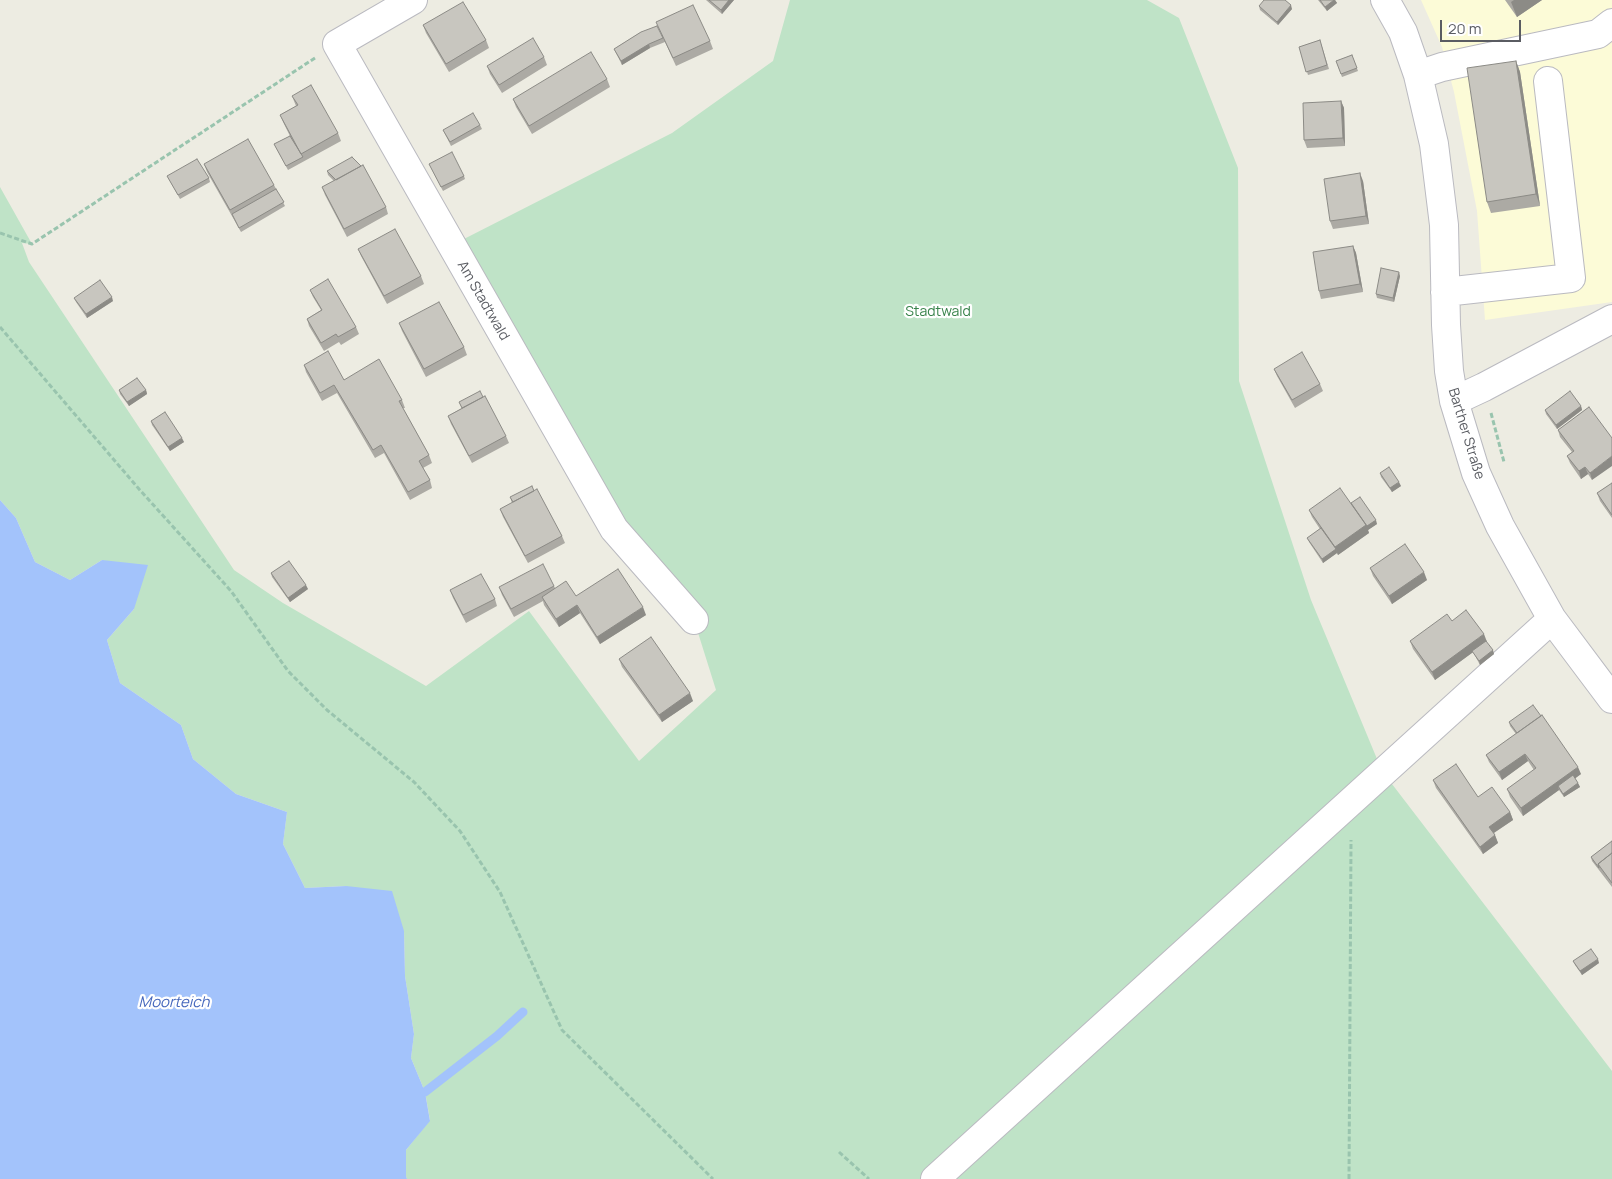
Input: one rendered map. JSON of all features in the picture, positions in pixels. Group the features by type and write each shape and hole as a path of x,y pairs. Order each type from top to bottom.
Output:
{"street":[{"path":"336,44 413,0"},
{"name":"Barther Straße","path":"1386,0 1403,32 1418,75 1434,144 1444,225 1449,371 1454,401 1480,482 1500,526 1552,619 1612,699"},
{"path":"1418,75 1442,67 1598,34 1612,23"},
{"name":"Am Stadtwald","path":"336,44 614,529 694,620"},
{"path":"1445,292 1571,278 1548,81"},
{"path":"1454,401 1612,319"},
{"path":"935,1179 1552,619"}],"path":[{"path":"0,233 32,244 336,44"},
{"path":"0,328 139,489 231,591 288,671 326,710 414,782 460,831 500,892 562,1030 713,1179"},
{"path":"1484,387 1506,470"},
{"path":"1349,1179 1351,800"},
{"path":"839,1152 869,1179"}],"shaded area":[{"path":"1421,0 1612,0 1612,302 1485,320 1477,211 1454,92 1442,47"}],"green space":[{"name":"Stadtwald","path":"790,0 1147,0 1179,18 1238,168 1239,381 1311,600 1382,771 1612,1071 1612,1179 407,1179 406,1150 430,1120 425,1092 411,1058 414,1034 405,976 404,931 346,886 305,888 283,844 287,812 236,794 193,759 181,725 120,683 107,640 134,609 102,560 70,580 35,562 16,518 0,500 0,187 32,244 22,243 29,262 234,570 283,603 426,686 529,611 639,761 716,690 694,620 614,529 462,240 672,133 773,61"}],"water":[{"name":"Moorteich","path":"0,500 16,518 35,562 70,580 102,560 148,565 134,609 107,640 120,683 181,725 193,759 236,794 287,812 283,844 305,888 346,886 392,891 404,931 405,976 414,1034 411,1058 425,1092 430,1121 406,1150 407,1179 0,1179"}],"building":[{"path":"709,0 729,0 721,10"},
{"path":"1264,0 1285,0 1291,5 1277,22 1259,6"},
{"path":"1320,0 1334,0 1325,7"},
{"path":"463,2 486,40 446,64 423,25"},
{"path":"693,5 710,41 673,58 656,22"},
{"path":"657,26 663,38 621,61 614,49 641,32"},
{"path":"533,38 544,57 499,85 487,66"},
{"path":"1320,40 1327,65 1306,72 1299,47"},
{"path":"591,52 607,79 529,126 513,99"},
{"path":"1352,55 1357,68 1341,74 1336,61"},
{"path":"1516,61 1536,194 1487,202 1467,68"},
{"path":"311,85 338,133 301,154 280,115 298,105 292,96"},
{"path":"1341,101 1343,138 1304,140 1303,103"},
{"path":"473,113 480,125 450,142 443,130"},
{"path":"290,136 303,157 286,166 274,144"},
{"path":"248,139 274,185 230,210 204,164"},
{"path":"452,152 464,176 441,187 429,164"},
{"path":"352,157 361,166 336,180 327,171"},
{"path":"197,159 209,178 178,195 167,176"},
{"path":"363,165 386,207 344,229 322,187"},
{"path":"1360,173 1366,216 1330,221 1324,179"},
{"path":"276,189 284,202 239,228 232,214"},
{"path":"395,229 421,276 384,296 358,249"},
{"path":"1353,246 1360,284 1319,291 1313,252"},
{"path":"1381,268 1399,272 1393,298 1376,294"},
{"path":"328,279 356,327 338,337 336,334 321,343 307,319 322,310 310,290"},
{"path":"100,280 112,297 86,314 74,298"},
{"path":"439,302 464,347 424,369 399,323"},
{"path":"328,351 344,380 379,359 402,400 399,401 429,455 419,461 430,480 408,492 381,445 373,450 334,385 320,393 304,365"},
{"path":"1302,352 1320,384 1292,400 1274,369"},
{"path":"137,378 146,390 127,402 119,390"},
{"path":"480,391 483,397 462,408 459,402"},
{"path":"1570,391 1581,406 1556,425 1545,410"},
{"path":"485,396 506,436 469,456 448,416"},
{"path":"1589,407 1612,438 1612,456 1590,473 1585,467 1579,471 1567,456 1574,451 1558,430"},
{"path":"165,412 182,438 168,447 151,421"},
{"path":"1389,467 1399,482 1390,488 1380,473"},
{"path":"1612,483 1612,515 1597,493"},
{"path":"532,486 534,491 513,502 510,497"},
{"path":"1340,488 1366,525 1335,547 1309,510"},
{"path":"537,489 562,536 525,556 500,509"},
{"path":"1360,497 1376,520 1367,526 1351,503"},
{"path":"1321,528 1336,549 1322,559 1307,538"},
{"path":"1405,544 1424,572 1389,596 1370,568"},
{"path":"289,561 306,585 288,598 271,573"},
{"path":"543,564 554,586 511,609 499,587"},
{"path":"618,569 643,607 597,637 577,605 556,619 542,597 566,581 576,596"},
{"path":"481,574 495,599 463,615 450,590"},
{"path":"1466,610 1484,634 1432,672 1410,641 1447,614 1452,621"},
{"path":"651,637 690,693 659,715 619,659"},
{"path":"1486,641 1493,650 1479,661 1472,651"},
{"path":"1533,705 1541,716 1517,733 1509,722"},
{"path":"1542,715 1578,767 1521,808 1507,789 1536,768 1525,754 1499,772 1486,755"},
{"path":"1456,764 1478,797 1492,787 1510,812 1489,827 1495,835 1480,847 1433,780"},
{"path":"1573,775 1578,783 1563,794 1558,786"},
{"path":"1612,841 1612,853 1598,864 1599,868 1591,857"},
{"path":"1612,853 1612,883 1598,864"},
{"path":"1591,949 1598,959 1580,971 1573,961"}],"waterway":[{"path":"425,1092 497,1036 523,1012"}]}
